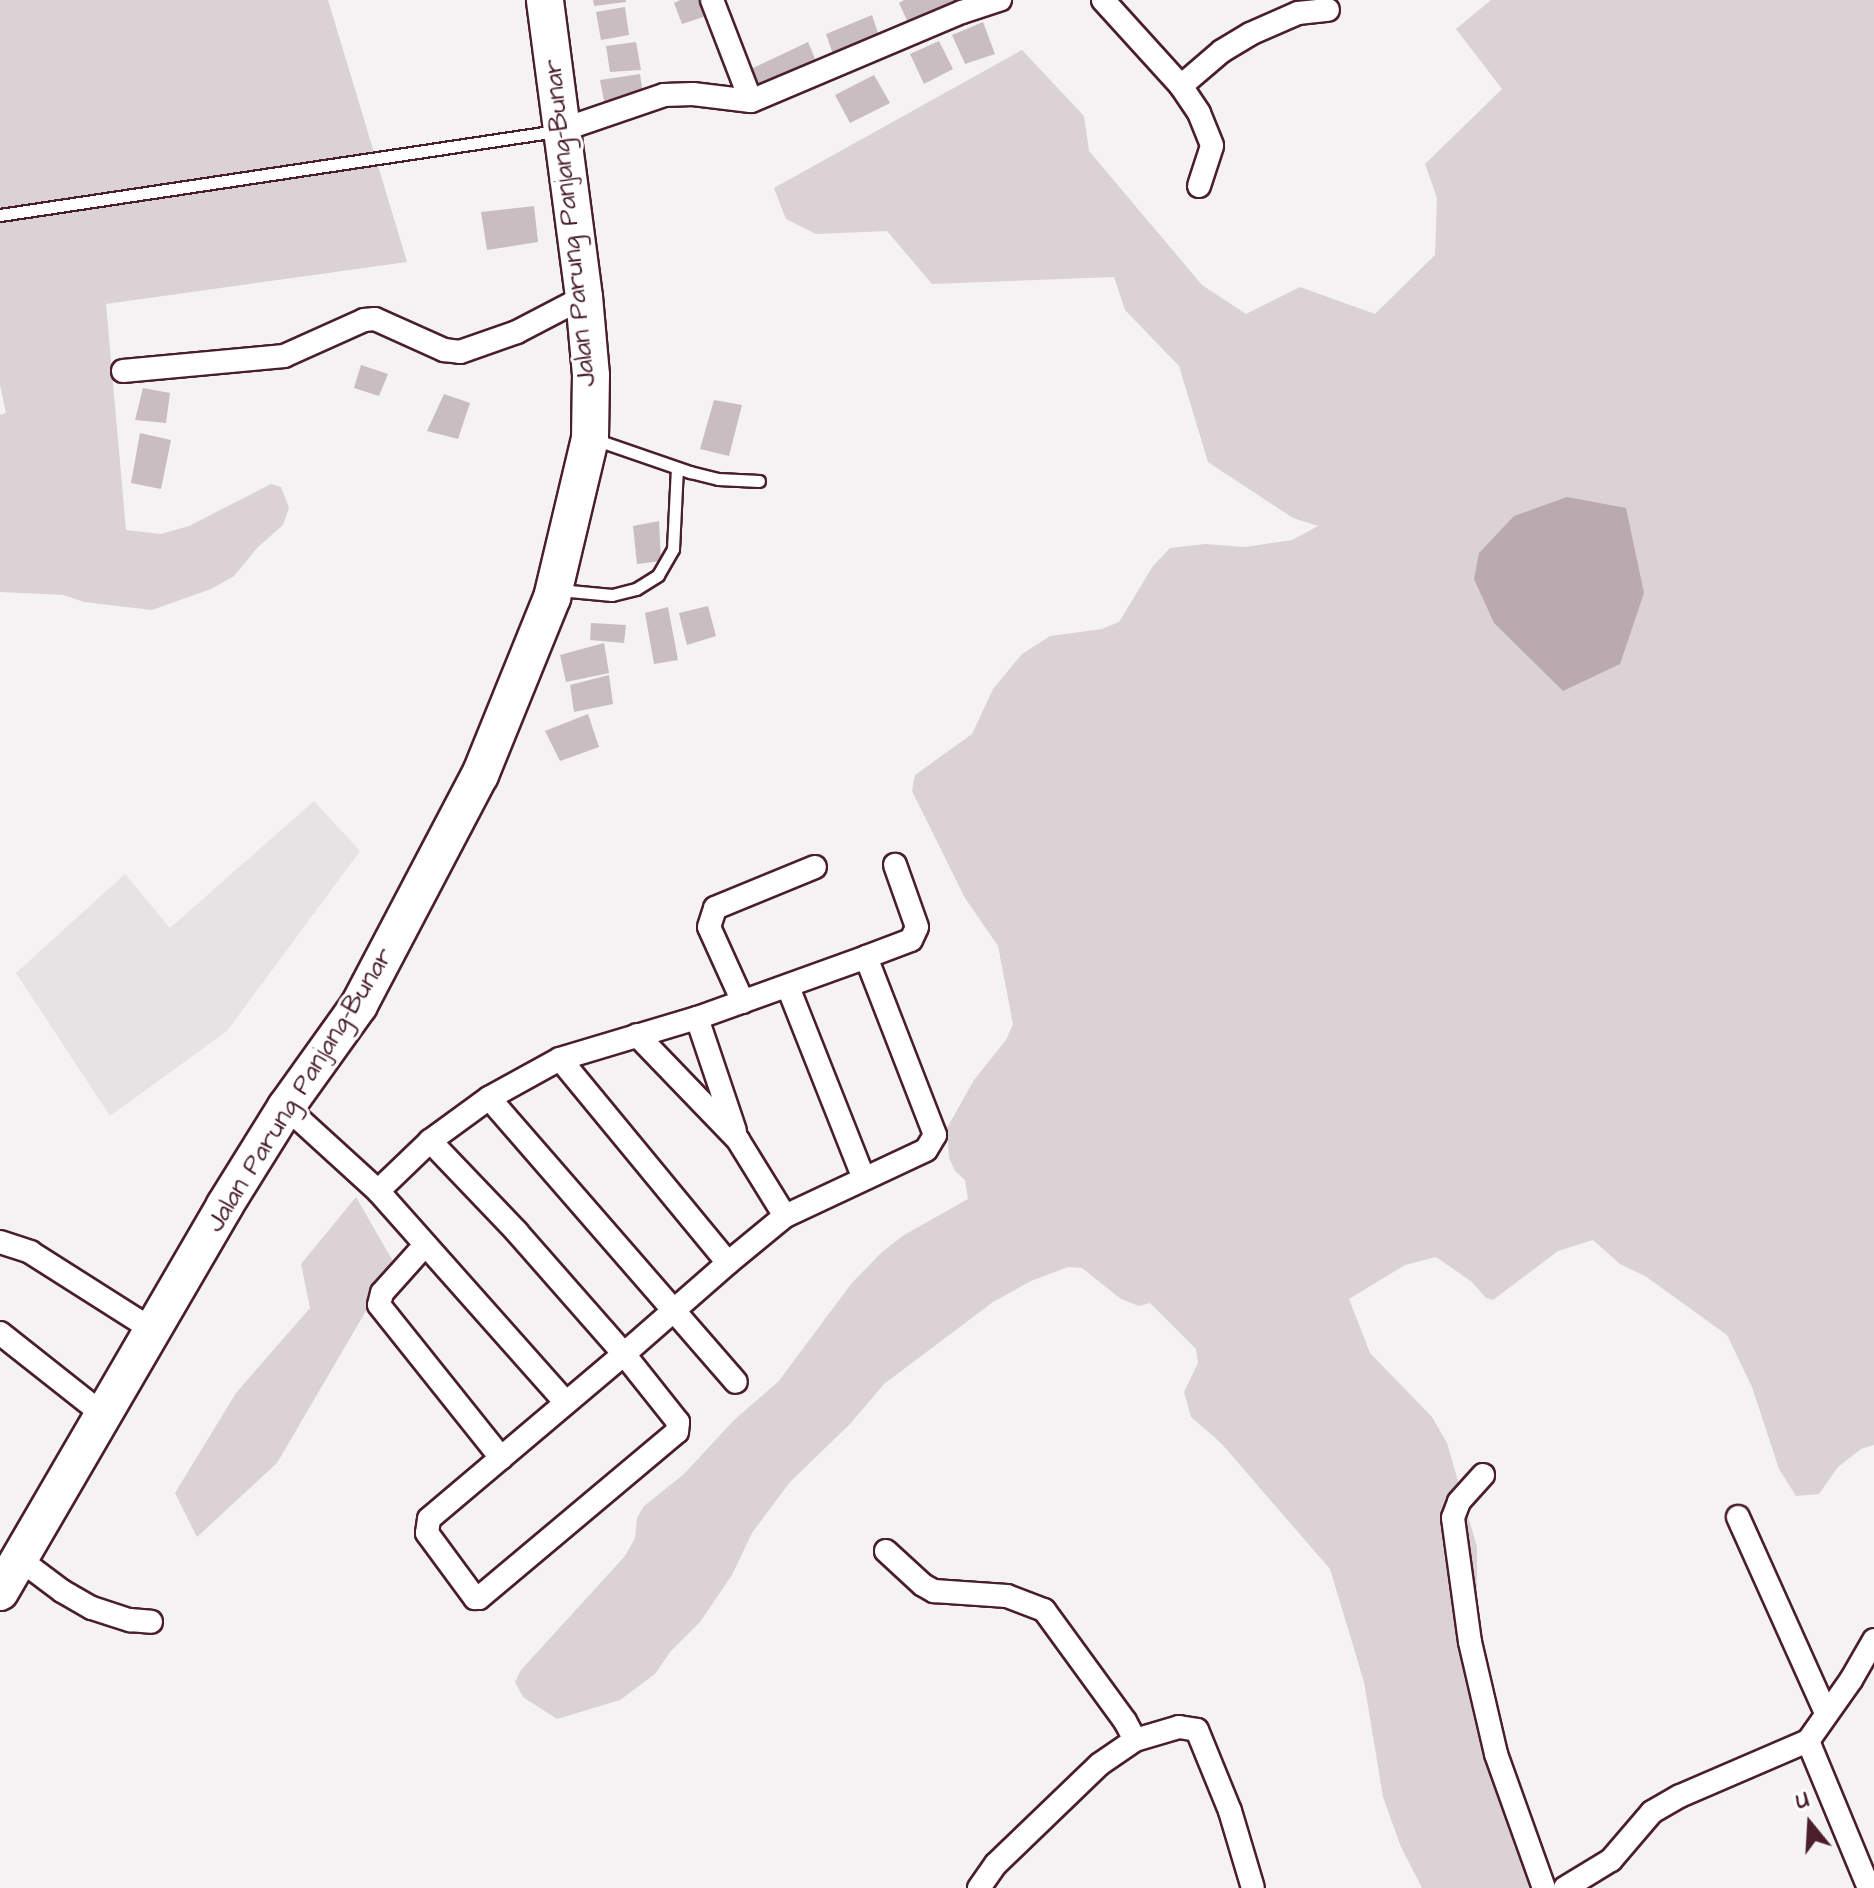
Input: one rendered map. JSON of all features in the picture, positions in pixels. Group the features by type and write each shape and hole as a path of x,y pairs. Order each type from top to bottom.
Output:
{"main road":[{"name":"Jalan Parung Panjang–Bunar","path":"0,1592 286,1107 359,1005 431,874 506,715 555,589 590,438 591,375 584,297 545,0"}],"street":[{"path":"712,0 751,101"},
{"path":"562,130 664,95 693,94 751,101 962,12 1000,0"},
{"path":"1103,0 1181,86 1199,113 1212,146 1199,186"},
{"path":"1181,86 1222,51 1250,34 1298,13 1328,10"},
{"path":"123,371 284,356 364,320 375,319 444,350 460,352 517,332 584,297"},
{"path":"378,1191 430,1141 489,1098 560,1059 697,1018 911,940 917,927 895,865"},
{"path":"743,1002 709,927 715,908 815,867"},
{"path":"430,1141 624,1354 675,1413 677,1432 483,1596 475,1598 427,1533 429,1519 624,1354 728,1263 785,1216 926,1150 935,1135 866,957"},
{"path":"788,987 864,1179"},
{"path":"697,1018 738,1140"},
{"path":"637,1035 738,1140 785,1216"},
{"path":"560,1059 728,1263"},
{"path":"489,1098 736,1382"},
{"path":"286,1107 378,1191 566,1403"},
{"path":"0,1242 30,1252 153,1330"},
{"path":"425,1245 382,1293 379,1305 501,1458"},
{"path":"0,1333 104,1415"},
{"path":"1483,1475 1459,1502 1453,1518 1470,1642 1496,1754 1544,1888"},
{"path":"1738,1517 1826,1713"},
{"path":"886,1551 934,1591 1007,1596 1044,1610 1125,1721 1135,1740"},
{"path":"18,1558 62,1591 92,1608 130,1620 151,1622"},
{"path":"1565,1888 1611,1860 1652,1812 1680,1796 1808,1741 1851,1680 1874,1640"},
{"path":"979,1888 996,1864 1100,1764 1135,1740 1179,1727 1197,1730 1230,1811 1253,1888"},
{"path":"1808,1741 1869,1888"}],"lane":[{"path":"0,215 562,130"},
{"path":"590,438 718,479 759,481"},
{"path":"555,589 612,595 636,589 658,575 673,549 677,468"}],"shaded area":[{"path":"0,0 328,0 407,262 106,304 126,530 161,534 189,526 271,484 281,487 289,508 283,525 257,548 234,576 211,589 152,610 84,602 63,595 0,592 0,415 6,413 0,385"},
{"path":"1491,0 1874,0 1874,1445 1861,1449 1838,1467 1819,1494 1796,1496 1779,1469 1752,1387 1727,1335 1645,1276 1620,1264 1593,1240 1558,1251 1493,1300 1486,1298 1472,1282 1436,1257 1405,1265 1349,1299 1370,1353 1432,1417 1447,1443 1477,1547 1477,1637 1490,1695 1534,1825 1536,1844 1538,1840 1555,1888 1422,1888 1401,1847 1383,1797 1364,1682 1330,1569 1221,1443 1191,1417 1184,1392 1198,1363 1196,1349 1150,1303 1139,1306 1121,1299 1082,1268 1068,1267 1031,1281 993,1302 884,1384 851,1423 790,1482 752,1533 732,1575 700,1622 671,1651 655,1674 620,1700 557,1719 523,1697 515,1682 521,1670 625,1556 635,1538 637,1518 644,1506 684,1474 734,1420 778,1382 851,1284 882,1252 904,1235 968,1199 965,1180 955,1171 949,1158 947,1128 974,1080 1006,1040 1013,1024 998,946 965,898 912,791 915,775 972,734 993,689 1022,654 1050,636 1102,629 1119,622 1153,566 1170,548 1205,544 1245,547 1292,540 1318,526 1293,518 1208,462 1179,366 1125,310 1114,277 932,284 887,231 816,234 786,219 774,188 1022,50 1084,116 1089,151 1202,285 1246,314 1300,287 1375,314 1435,255 1437,198 1425,164 1502,89 1456,29"},
{"path":"1567,497 1626,508 1644,593 1620,664 1563,691 1494,623 1474,579 1479,553 1514,516"},
{"path":"314,801 360,851 227,1031 110,1116 16,973 125,874 170,928"},
{"path":"356,1197 394,1263 277,1463 197,1537 175,1493 236,1393 310,1308 301,1264"}],"building":[{"path":"593,0 626,0 626,2 594,6"},
{"path":"704,0 709,15 682,24 674,3"},
{"path":"904,0 963,0 965,4 911,29 899,3"},
{"path":"625,7 629,35 601,40 596,12"},
{"path":"872,15 881,42 836,63 826,34"},
{"path":"983,22 995,54 965,64 952,35"},
{"path":"939,41 953,69 924,84 910,54"},
{"path":"636,42 641,70 610,72 606,46"},
{"path":"808,42 819,68 762,94 751,69"},
{"path":"640,74 643,94 604,101 600,80"},
{"path":"874,75 890,103 850,123 835,95"},
{"path":"534,206 538,242 487,250 481,212"},
{"path":"361,365 388,374 379,396 354,388"},
{"path":"143,388 170,393 166,423 135,420"},
{"path":"444,394 470,403 458,439 427,431"},
{"path":"714,400 742,405 729,456 700,449"},
{"path":"140,433 171,440 161,489 131,483"},
{"path":"659,521 661,561 637,564 633,526"},
{"path":"708,606 716,636 687,645 679,613"},
{"path":"668,607 678,660 654,664 645,613"},
{"path":"591,623 626,625 624,643 590,640"},
{"path":"604,643 609,673 566,682 560,655"},
{"path":"609,675 613,704 574,712 570,685"},
{"path":"588,714 599,747 560,761 545,731"}]}
